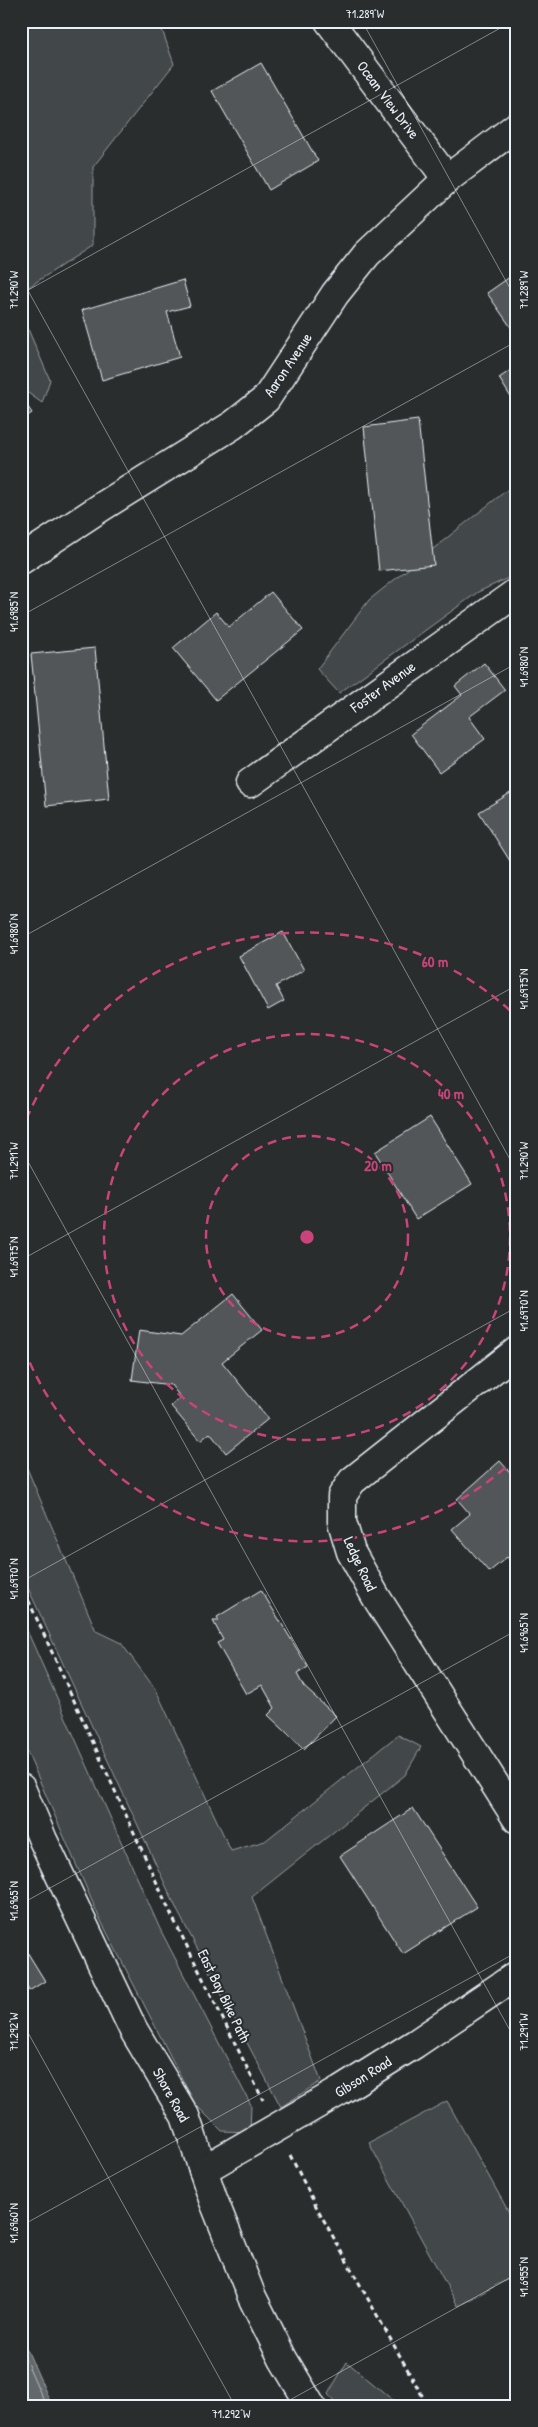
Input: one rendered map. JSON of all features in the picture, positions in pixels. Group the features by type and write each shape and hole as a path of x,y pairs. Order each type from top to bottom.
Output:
{"street":[{"name":"Ocean View Drive","path":"329,21 447,179"},
{"name":"Aaron Avenue","path":"21,560 103,506 233,426 266,400 335,294 367,254 447,179 517,126"},
{"name":"Foster Avenue","path":"250,783 517,592"},
{"name":"Ledge Road","path":"517,1350 352,1481 342,1496 342,1522 351,1552 376,1597 517,1819"},
{"name":"Shore Road","path":"21,1788 43,1840 133,2028 185,2116 213,2200 252,2297 282,2358 311,2406"},
{"name":"Gibson Road","path":"204,2170 406,2050 517,1975"}],"path":[{"name":"East Bay Bike Path","path":"21,1584 171,1914 316,2208 428,2406"}],"shaded area":[{"path":"21,21 163,21 160,24 174,64 93,167 93,245 21,292"},
{"path":"21,313 50,380 42,403 21,388"},
{"path":"517,482 517,574 478,592 339,693 317,669 369,600"},
{"path":"21,1454 96,1631 121,1643 156,1690 231,1851 265,1841 398,1735 421,1747 405,1775 252,1897 321,2081 281,2107 178,1912 21,1573"},
{"path":"21,1617 160,1929 251,2105 250,2132 222,2131 195,2104 99,1917 21,1738"},
{"path":"447,2101 517,2227 517,2274 458,2306 369,2143"},
{"path":"347,2362 400,2406 337,2406 328,2394"}],"water":[{"path":"21,2336 52,2406 21,2406"}],"building":[{"path":"261,63 318,161 269,190 212,91"},
{"path":"517,272 517,336 487,293"},
{"path":"183,280 190,306 167,312 180,357 102,380 82,310"},
{"path":"517,366 517,403 515,404 499,378"},
{"path":"21,397 32,413 21,420"},
{"path":"418,420 434,565 379,571 364,427"},
{"path":"271,592 303,630 216,700 173,648 216,612 229,627"},
{"path":"95,648 109,799 46,806 31,654"},
{"path":"484,663 505,690 469,717 485,739 439,772 411,734 462,695 455,686"},
{"path":"517,789 517,872 479,812"},
{"path":"283,932 304,970 276,986 284,1001 268,1010 239,956"},
{"path":"430,1117 472,1184 416,1219 375,1152"},
{"path":"233,1294 262,1330 222,1362 268,1419 226,1453 210,1433 200,1441 171,1406 181,1398 171,1385 132,1380 139,1330 181,1336"},
{"path":"500,1461 517,1480 517,1568 507,1557 489,1572 452,1529 470,1514 457,1499"},
{"path":"261,1590 308,1667 297,1674 304,1687 336,1716 304,1749 268,1715 275,1708 262,1685 246,1694 217,1643 223,1640 213,1621 219,1621 217,1617"},
{"path":"413,1808 477,1907 403,1954 340,1856"},
{"path":"21,1942 45,1981 29,1991 24,1981 21,1983"}]}
